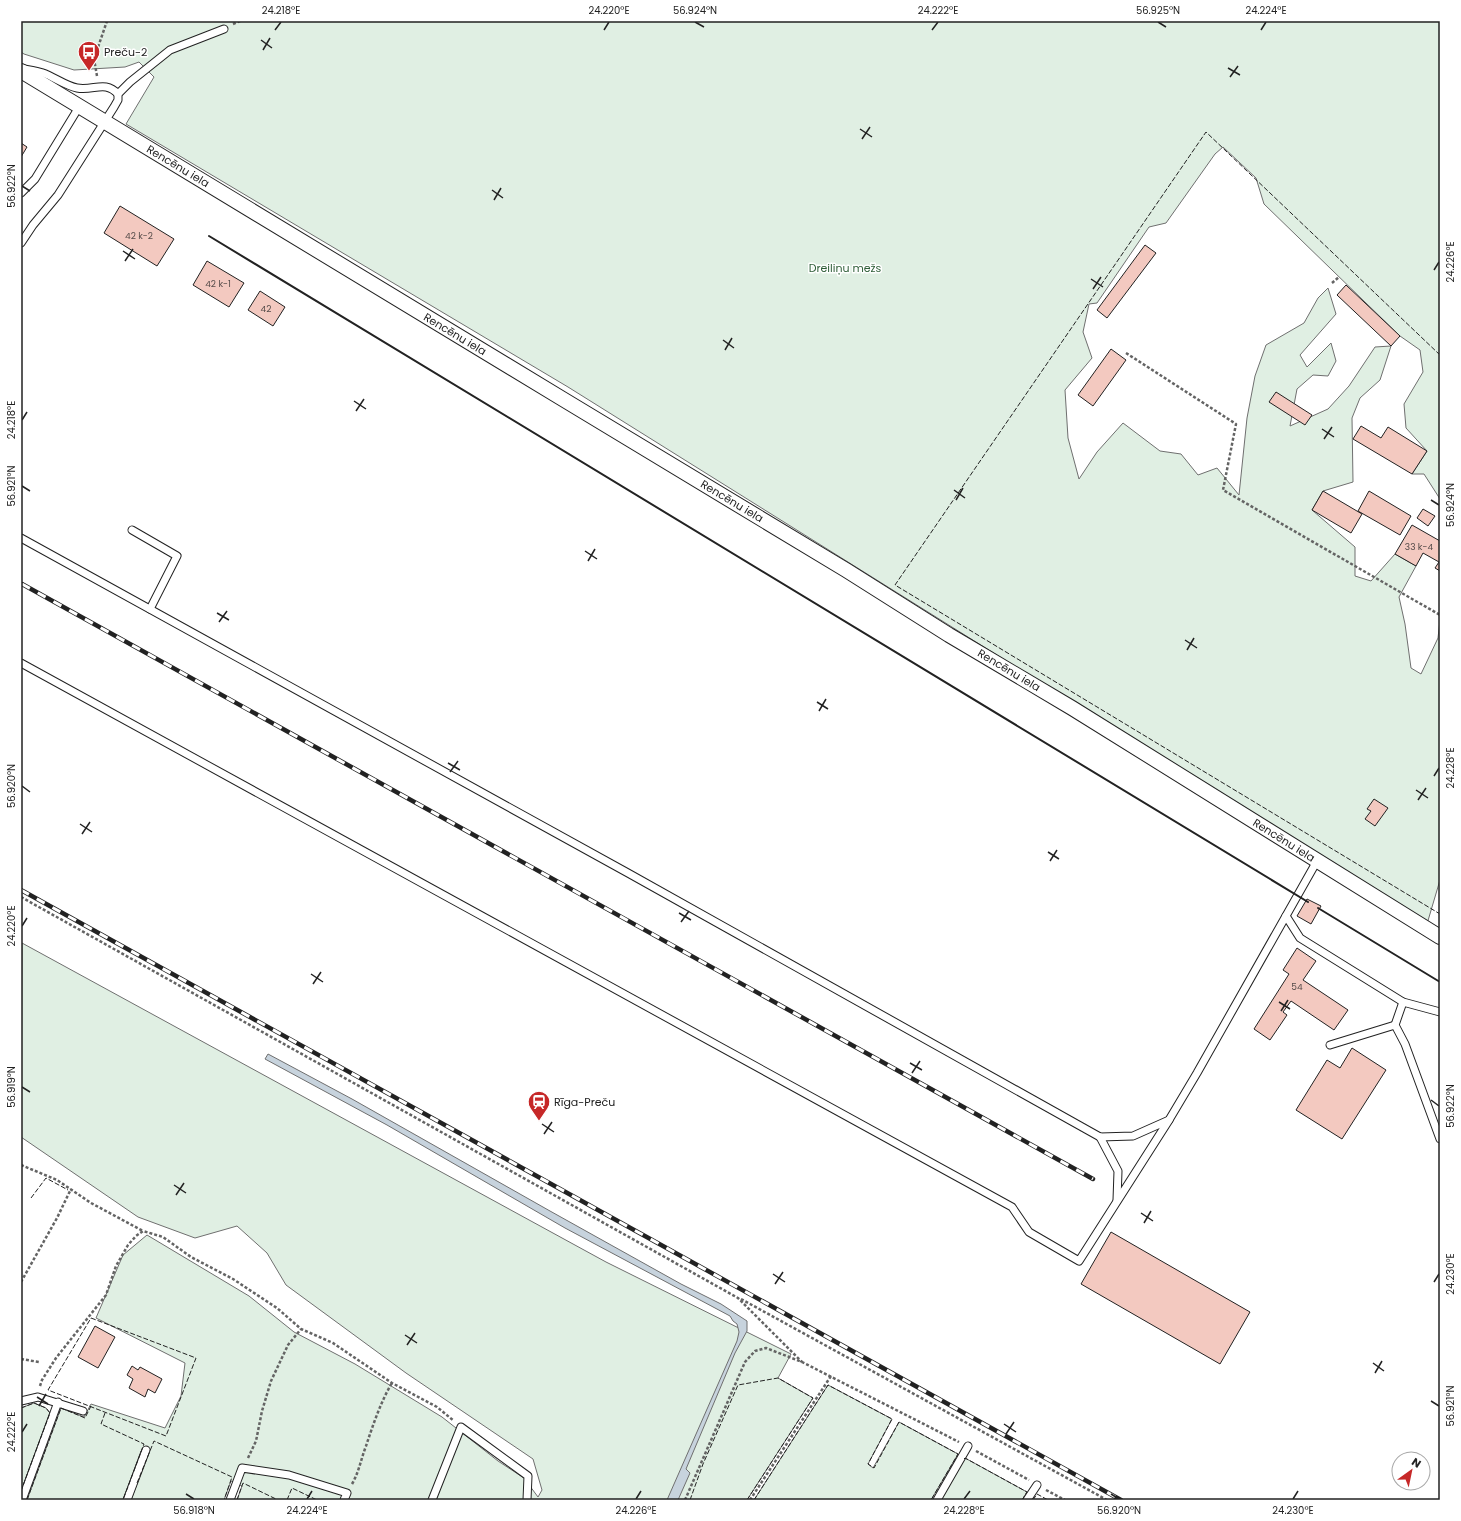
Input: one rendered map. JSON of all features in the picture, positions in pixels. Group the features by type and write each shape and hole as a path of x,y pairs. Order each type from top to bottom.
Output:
{"street":[{"name":"Rencēnu iela","path":"21,70 79,107 840,566 949,635 1072,708 1440,937"}],"lane":[{"path":"118,94 130,82 170,50 224,29"},
{"path":"21,70 42,72 77,88 107,86 118,94 118,100 58,195 33,225 21,243"},
{"path":"21,193 35,179 79,107"},
{"path":"132,530 177,556 150,609"},
{"path":"21,538 628,873 1100,1137 1133,1136 1169,1120"},
{"path":"21,663 1012,1207 1029,1232 1079,1261 1169,1120 1197,1073 1317,861"},
{"path":"1286,916 1300,938 1403,1002 1440,1012"},
{"path":"1403,1002 1395,1025 1405,1044 1440,1139"},
{"path":"1330,1045 1395,1025"},
{"path":"1100,1137 1118,1171 1117,1201"},
{"path":"21,1401 38,1397 83,1411"},
{"path":"22,1500 58,1402"},
{"path":"432,1500 460,1427 528,1476 527,1500"},
{"path":"937,1500 968,1446"},
{"path":"127,1500 146,1450"},
{"path":"230,1500 242,1468 289,1475 346,1496"},
{"path":"1027,1500 1037,1485"}],"path":[{"path":"99,87 94,59 106,21"},
{"path":"1332,283 1339,277"},
{"path":"1126,353 1236,424 1223,490 1440,615"},
{"path":"21,897 738,1298 1107,1500"},
{"path":"21,1165 57,1180 91,1203 143,1231 163,1237 191,1257 234,1279 277,1308 301,1329 333,1343 392,1383 437,1407 460,1427"},
{"path":"21,1282 57,1218 71,1189"},
{"path":"38,1397 45,1374 106,1295 116,1266 128,1245 143,1231"},
{"path":"738,1298 802,1362"},
{"path":"242,1468 256,1441 262,1411 272,1381 288,1345 301,1329"},
{"path":"685,1500 745,1362 755,1351 766,1348 802,1362 831,1376 968,1446 1065,1500"},
{"path":"21,1359 39,1362"},
{"path":"750,1500 831,1376"},
{"path":"346,1496 358,1473 383,1398 392,1383"}],"green space":[{"name":"Dreiliņu mežs","path":"21,21 1440,21 1440,499 1424,474 1412,474 1427,451 1406,428 1404,404 1423,372 1420,350 1400,336 1264,204 1256,178 1223,147 1215,154 1166,223 1149,227 1097,303 1089,304 1083,332 1092,358 1065,390 1068,438 1079,479 1097,452 1123,423 1160,451 1181,454 1198,475 1217,468 1239,495 1247,418 1255,376 1266,345 1304,323 1318,298 1328,288 1336,314 1300,355 1307,367 1331,343 1336,361 1328,376 1313,375 1297,389 1290,426 1328,409 1349,386 1375,347 1391,346 1380,380 1360,398 1352,418 1353,482 1323,491 1312,510 1355,547 1355,576 1371,581 1395,554 1416,566 1399,597 1405,624 1411,668 1421,674 1438,638 1440,620 1440,880 1427,924 568,387 126,124 154,77 139,62 125,67 74,70 24,54 21,52"},
{"path":"22,943 606,1262 791,1354 778,1378 813,1398 747,1500 237,1500 242,1486 231,1481 224,1500 131,1500 150,1449 141,1451 123,1500 27,1500 61,1408 84,1417 91,1404 165,1428 181,1396 185,1363 96,1318 123,1255 147,1235 249,1296 294,1332 355,1364 442,1417 498,1461 524,1478 538,1497 542,1490 533,1459 406,1373 286,1285 267,1253 237,1226 195,1238 138,1217 21,1137"},
{"path":"828,1385 892,1419 868,1464 873,1468 899,1422 958,1454 931,1500 754,1500"},
{"path":"34,1403 46,1408 50,1413 21,1491 21,1408"},
{"path":"965,1458 1027,1492 1022,1500 940,1500"}],"shaded area":[{"path":"268,1054 352,1099 681,1284 721,1304 747,1321 747,1331 735,1353 686,1469 690,1473 678,1500 667,1500 737,1341 739,1332 737,1324 730,1316 565,1228 387,1125 265,1059"}],"building":[{"path":"21,143 27,147 21,157"},
{"path":"120,206 174,239 157,266 104,233"},
{"path":"1145,245 1156,253 1107,318 1097,310"},
{"path":"207,261 244,283 229,307 193,285"},
{"path":"1346,285 1400,336 1391,346 1337,295"},
{"path":"260,291 285,307 273,326 248,310"},
{"path":"1111,349 1126,360 1093,406 1078,395"},
{"path":"1276,392 1312,415 1305,425 1269,402"},
{"path":"1361,426 1381,438 1388,427 1427,451 1412,474 1353,439"},
{"path":"1323,491 1362,514 1351,533 1312,510"},
{"path":"1369,491 1411,516 1400,535 1358,511"},
{"path":"1423,509 1435,516 1428,526 1417,518"},
{"path":"1412,525 1440,541 1440,571 1435,568 1439,562 1423,553 1416,566 1395,554"},
{"path":"1374,799 1388,808 1375,826 1365,819 1371,811 1367,809"},
{"path":"1307,899 1321,906 1311,924 1297,916"},
{"path":"1297,948 1316,961 1303,980 1348,1010 1334,1030 1291,1001 1283,1012 1287,1015 1270,1040 1254,1029 1289,974 1283,970"},
{"path":"1352,1048 1386,1070 1342,1139 1296,1110 1327,1060 1340,1068"},
{"path":"1111,1232 1250,1312 1220,1364 1081,1284"},
{"path":"95,1326 115,1337 98,1368 78,1357"},
{"path":"132,1366 138,1370 140,1367 162,1379 155,1393 148,1389 145,1397 129,1388 133,1379 127,1375"}],"railway":[{"path":"22,584 1093,1179"},
{"path":"21,890 1121,1500"}],"fence":[{"path":"1440,355 1206,132 895,585 1440,914"},
{"path":"31,1198 46,1178 68,1190"},
{"path":"91,1318 196,1358 166,1436 48,1390 91,1318"},
{"path":"690,1500 703,1464 738,1385 778,1378 813,1398 747,1500"},
{"path":"754,1500 828,1385 892,1419 868,1464 874,1468 899,1422 958,1454 931,1500"},
{"path":"21,1408 34,1403 46,1408 50,1413 21,1491"},
{"path":"27,1500 61,1408 85,1418 91,1406"},
{"path":"105,1413 101,1424 144,1444 123,1500"},
{"path":"137,1483 154,1441 232,1477 224,1500"},
{"path":"964,1459 965,1458 1027,1492 1022,1500"},
{"path":"237,1500 243,1483 278,1500"},
{"path":"287,1500 292,1488 317,1500"},
{"path":"1033,1500 1037,1494 1048,1500"}],"wall":[{"path":"209,236 1308,902"},
{"path":"1318,908 1440,982"}],"place":[{"name":"Preču-2","path":"89,72"},
{"name":"Rīga-Preču","path":"539,1122"}]}
